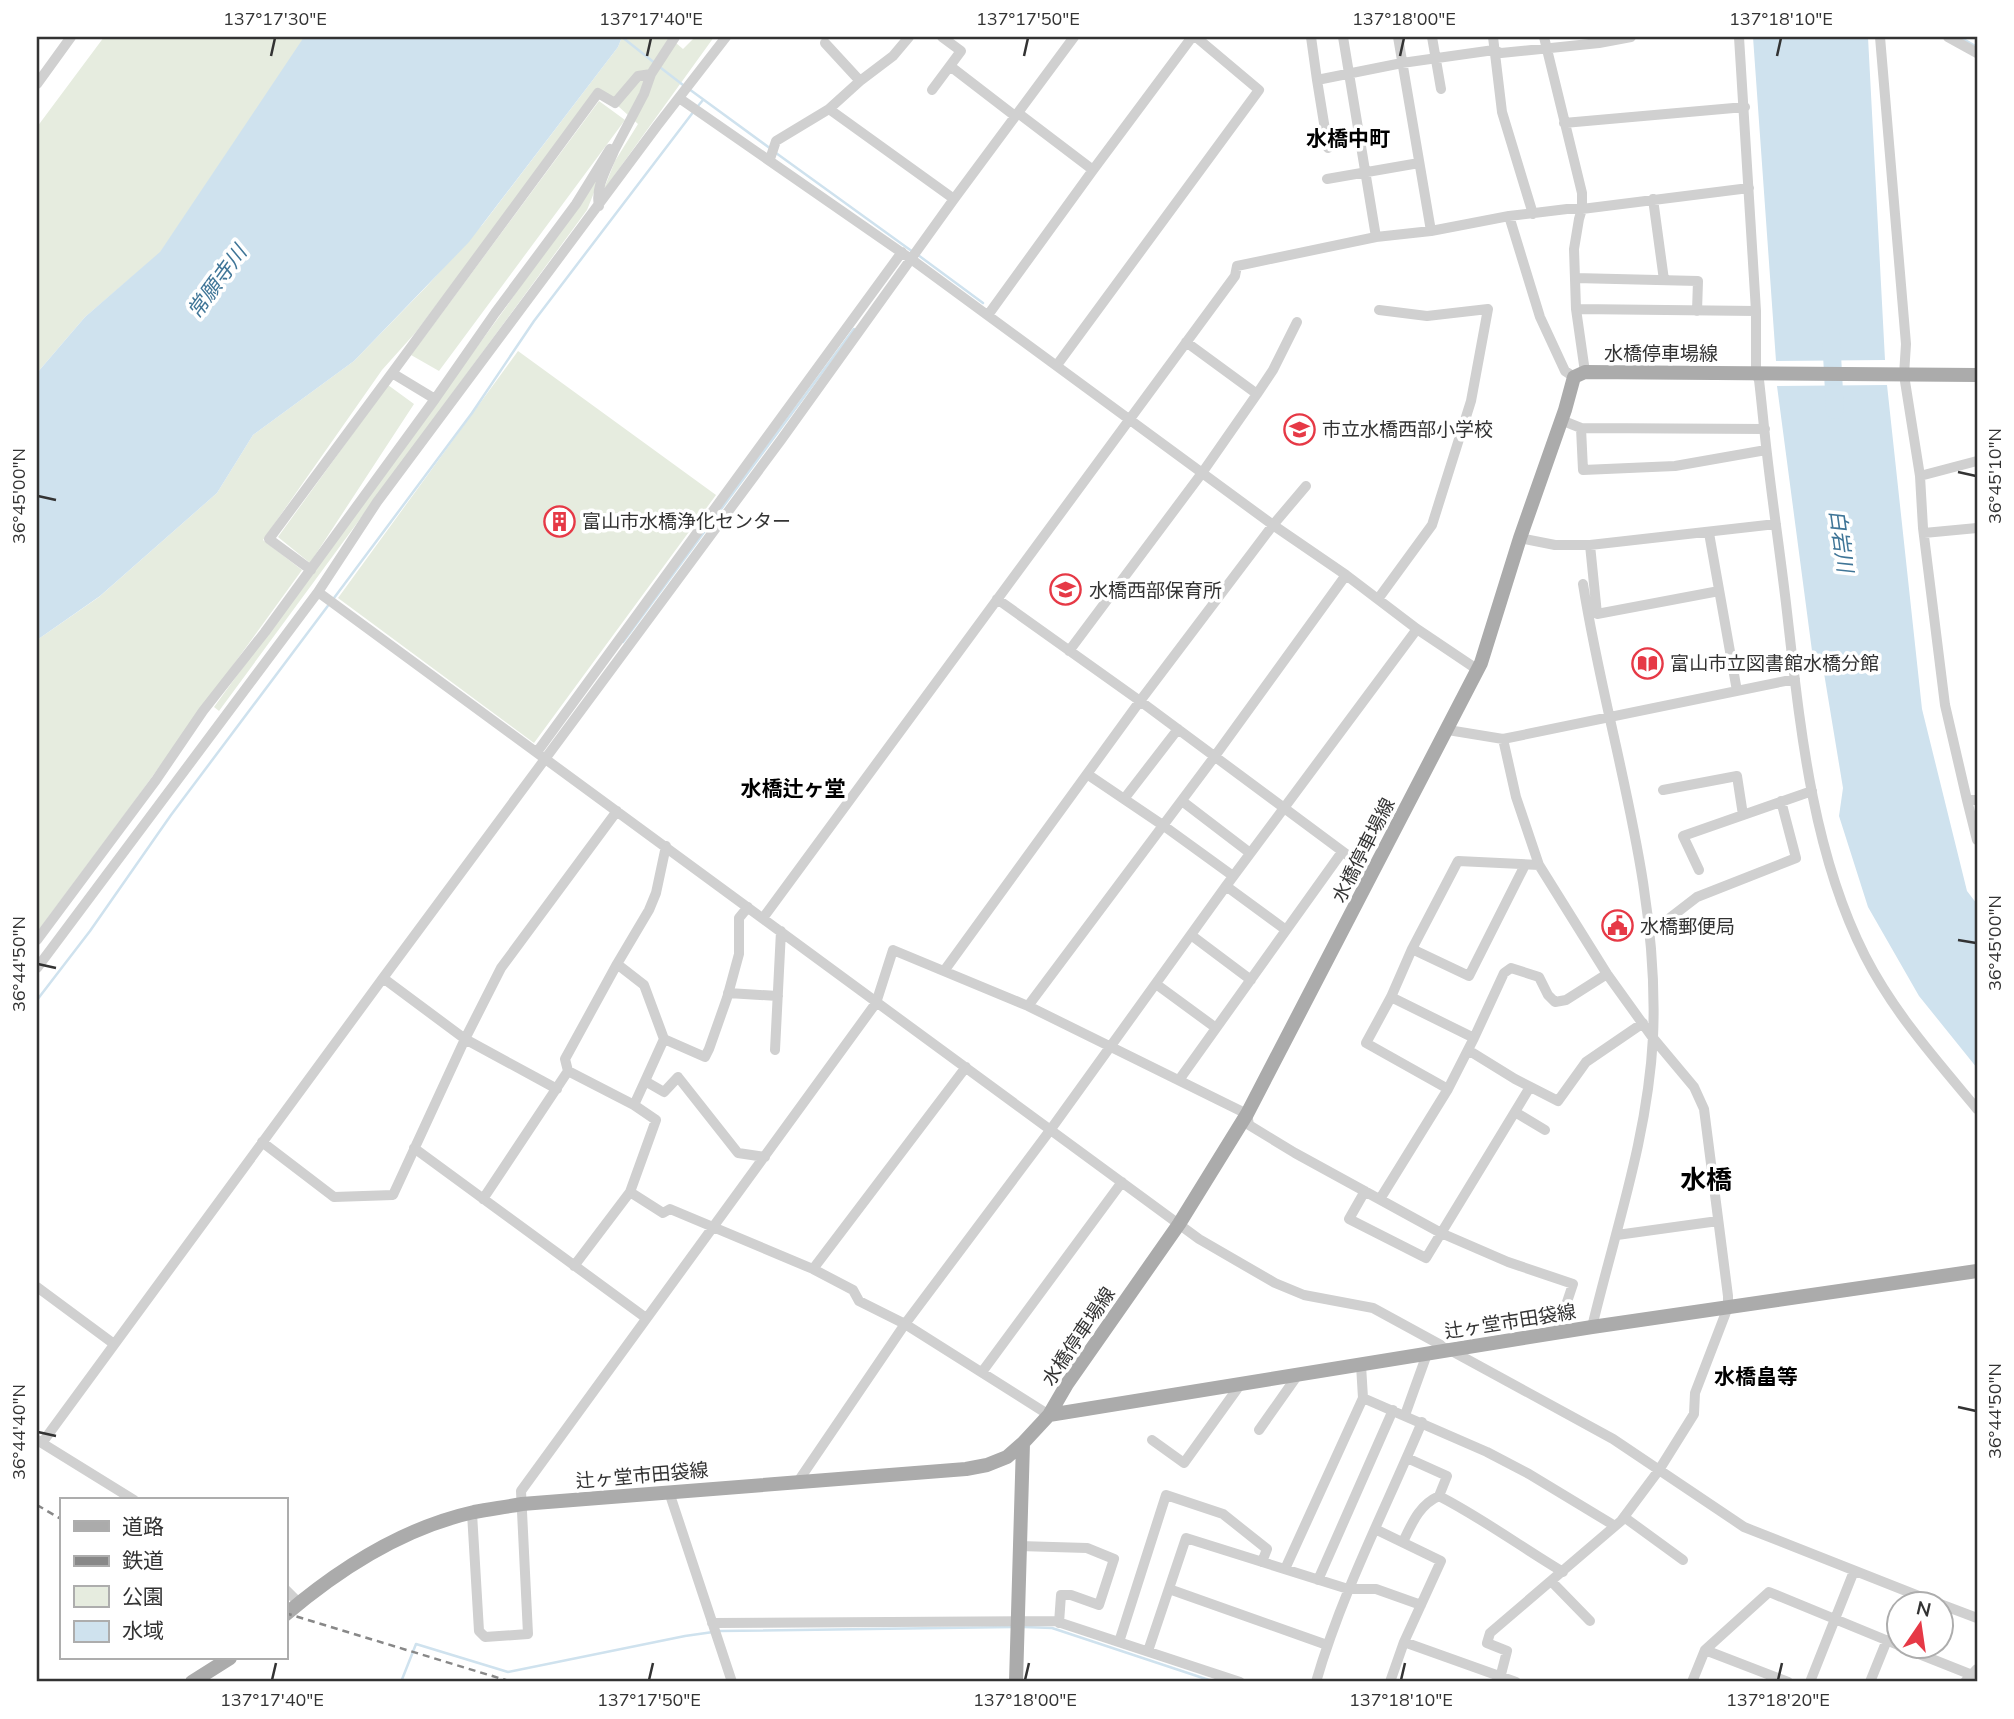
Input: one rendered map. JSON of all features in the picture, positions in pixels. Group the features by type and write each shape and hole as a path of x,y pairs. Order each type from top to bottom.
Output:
{"main road":[{"name":"水橋停車場線","path":"1023,1443 1049,1415 1179,1224 1247,1114 1448,730 1488,644 1520,538 1579,375 1977,375"},
{"name":"辻ヶ堂市田袋線","path":"1049,1415 1557,1332 1977,1271"},
{"name":"辻ヶ堂市田袋線","path":"287,1613 356,1561 394,1540 433,1524 472,1513 522,1504 966,1469 988,1465 1007,1457 1023,1443"},
{"path":"1016,1682 1023,1443"},
{"path":"191,1682 227,1660"}],"street":[{"path":"37,84 71,37"},
{"path":"599,206 599,187 614,151 644,94 651,74 674,37"},
{"path":"37,968 318,592 377,502 726,37"},
{"path":"769,159 776,141 829,109 892,56 909,37"},
{"path":"932,90 961,51 942,37"},
{"path":"131,1498 39,1441 114,1344 383,978 541,755 789,429 907,255 954,199 1074,37"},
{"path":"988,315 1194,37 1259,90 1057,365"},
{"path":"1311,37 1328,148"},
{"path":"1343,37 1376,237"},
{"path":"1398,37 1431,231"},
{"path":"1432,37 1441,89"},
{"path":"1493,37 1502,113 1533,214"},
{"path":"1317,80 1435,58 1494,50 1501,53 1545,42 1599,43 1631,37"},
{"path":"1739,37 1762,374 1759,380 1795,679 1812,791 1834,879 1865,956 1889,998 1977,1110"},
{"path":"1880,37 1906,344 1900,375 1920,476 1924,533 1945,705 1972,800 1977,840"},
{"path":"1951,38 1977,53"},
{"path":"1509,216 1541,317 1564,371 1579,375 1574,249 1578,219 1583,209 1582,193 1545,42"},
{"path":"825,43 860,81"},
{"path":"950,66 1093,170"},
{"path":"311,570 270,539 598,93 615,103 638,76 651,74"},
{"path":"679,98 907,255 1273,525 1478,670"},
{"path":"1564,123 1745,107"},
{"path":"829,109 954,199"},
{"path":"37,940 435,399 576,204 610,149 614,151"},
{"path":"1327,179 1419,163"},
{"path":"763,918 1235,276 1237,266 1376,237 1431,231 1509,216 1749,188"},
{"path":"1653,199 1664,281"},
{"path":"1575,278 1698,281 1697,311"},
{"path":"1378,599 1432,525 1471,401 1488,309 1427,316 1379,310"},
{"path":"1576,309 1756,311"},
{"path":"1069,651 1202,473 1257,394 1297,322"},
{"path":"1186,342 1257,394"},
{"path":"392,373 435,399"},
{"path":"1561,420 1581,428 1765,429"},
{"path":"1581,428 1583,470 1675,466 1766,450"},
{"path":"1920,476 1977,461"},
{"path":"944,971 1140,701 1273,525 1306,486"},
{"path":"1520,538 1555,545 1590,545 1776,524"},
{"path":"1924,533 1977,528"},
{"path":"1709,533 1737,691"},
{"path":"1590,545 1593,615 1609,716 1640,857 1653,969 1653,1038 1639,1146 1592,1327"},
{"path":"1028,1006 1215,757 1346,575"},
{"path":"1583,584 1593,615"},
{"path":"1593,615 1719,591"},
{"path":"318,592 1199,1239 1275,1283 1304,1295 1373,1308 1613,1439 1744,1527 1904,1590"},
{"path":"998,599 1373,874"},
{"path":"797,1483 905,1324 1112,1046 1233,876 1418,629"},
{"path":"1448,730 1503,739 1795,679"},
{"path":"1124,799 1178,729"},
{"path":"1499,1679 1507,1651 1487,1643 1490,1633 1625,1517 1694,1413 1695,1392 1728,1307 1704,1109 1694,1087 1653,1038 1607,974 1539,865 1516,797 1503,739"},
{"path":"1087,774 1164,825 1233,876"},
{"path":"1663,790 1737,776 1743,815"},
{"path":"1699,870 1683,836 1812,791"},
{"path":"1182,801 1250,853"},
{"path":"1650,930 1697,897 1796,858 1781,801"},
{"path":"262,1142 334,1197 393,1195 501,968 617,811"},
{"path":"483,1199 568,1071 565,1059 653,902 666,846"},
{"path":"1179,1080 1342,852"},
{"path":"1448,1089 1366,1043 1458,861 1539,865"},
{"path":"1412,948 1469,976 1525,864"},
{"path":"1226,886 1286,930"},
{"path":"617,964 644,985 664,1038 705,1057 739,954 739,918 748,907"},
{"path":"775,1050 781,931"},
{"path":"1191,935 1251,980"},
{"path":"472,1513 479,1631 485,1637 527,1634 521,1491 876,1003 893,950 1028,1006 1247,1114 1249,1125 1441,1233 1508,1262 1573,1284 1557,1332"},
{"path":"1380,1199 1448,1089 1504,973 1511,968 1539,977 1548,995 1555,1002 1566,1000 1607,974"},
{"path":"383,978 465,1039 557,1088"},
{"path":"1156,984 1216,1028"},
{"path":"728,993 778,996"},
{"path":"1391,996 1474,1038"},
{"path":"1468,1050 1558,1101 1586,1062 1643,1023"},
{"path":"634,1105 664,1038"},
{"path":"813,1269 966,1067"},
{"path":"568,1071 634,1105 656,1120 630,1192 574,1266"},
{"path":"645,1081 664,1092 678,1077 738,1153 765,1157"},
{"path":"1365,1191 1349,1219 1426,1258 1530,1087"},
{"path":"1515,1112 1545,1130"},
{"path":"414,1148 646,1318"},
{"path":"982,1372 1122,1182"},
{"path":"630,1192 663,1213 670,1209 813,1269 853,1290 859,1301 905,1324 1049,1415"},
{"path":"1617,1235 1718,1221"},
{"path":"37,1287 114,1344"},
{"path":"1405,1415 1427,1354"},
{"path":"1285,1569 1363,1398 1361,1364"},
{"path":"1259,1430 1297,1376"},
{"path":"1152,1440 1184,1463 1240,1385"},
{"path":"1363,1398 1487,1452 1529,1474 1615,1527"},
{"path":"1318,1580 1393,1410"},
{"path":"1316,1682 1348,1589 1422,1422"},
{"path":"1403,1542 1415,1516 1430,1500 1439,1496 1447,1476 1407,1458"},
{"path":"669,1492 732,1682"},
{"path":"1119,1642 1166,1495 1223,1514 1267,1549 1262,1562"},
{"path":"1439,1496 1473,1514 1503,1536 1563,1572"},
{"path":"1625,1517 1684,1560"},
{"path":"1376,1529 1441,1561 1390,1682"},
{"path":"1148,1651 1186,1538 1348,1589 1376,1589 1421,1605"},
{"path":"1019,1546 1087,1548 1114,1559 1099,1605 1071,1595 1061,1595 1059,1623"},
{"path":"1810,1682 1854,1571"},
{"path":"1552,1582 1590,1621"},
{"path":"1168,1589 1327,1645"},
{"path":"287,1591 299,1603"},
{"path":"1692,1682 1705,1650 1769,1592 1884,1639"},
{"path":"1954,1609 1977,1618"},
{"path":"712,1623 1059,1623 1240,1682"},
{"path":"1405,1642 1499,1679 1516,1682"},
{"path":"1870,1682 1884,1647"},
{"path":"1705,1650 1788,1682"},
{"path":"1935,1660 1971,1675"},
{"path":"1749,1682 1755,1669"}],"green space":[{"path":"104,37 305,37 160,253 85,317 37,373 37,127"},
{"path":"622,37 669,37 683,49 695,37 714,37 603,191 615,161 638,124 599,89 416,332 382,370 263,540 302,570 37,932 37,640 99,597 217,493 253,435 354,361 427,286 483,224 618,47"},
{"path":"599,101 625,120 439,371 411,355"},
{"path":"605,165 587,210 219,711 214,707 504,310"},
{"path":"518,351 716,495 534,743 338,598"},
{"path":"388,385 414,404 310,563 278,537"}],"water":[{"name":"常願寺川","path":"304,37 622,37 618,47 469,242 354,361 253,435 217,493 100,596 37,640 37,373 85,317 160,252"},
{"path":"1753,37 1868,37 1885,360 1776,361"},
{"path":"1887,385 1922,709 1967,891 1977,904 1977,1068 1919,996 1868,907 1839,816 1843,788 1821,655 1812,651 1777,386"}],"waterway":[{"path":"622,37 656,64"},
{"path":"1960,37 1977,47"},
{"path":"661,68 683,85"},
{"path":"689,89 771,149"},
{"path":"698,106 703,100"},
{"path":"334,598 472,413 534,321 694,111"},
{"path":"776,153 913,252"},
{"path":"918,255 983,303"},
{"path":"623,642 854,329"},
{"name":"白岩川","path":"1831,336 1835,410"},
{"path":"37,1000 330,603"},
{"path":"719,1631 1014,1627"},
{"path":"1024,1627 1052,1628 1215,1682"},
{"path":"401,1682 416,1644 508,1672 713,1632"}],"railway":[{"path":"37,1505 60,1518"},
{"path":"287,1614 512,1682"}],"place":[{"name":"市立水橋西部小学校","path":"1299,429"},
{"name":"富山市水橋浄化センター","path":"559,521"},
{"name":"水橋西部保育所","path":"1066,590"},
{"name":"富山市立図書館水橋分館","path":"1647,663"},
{"name":"水橋郵便局","path":"1617,926"}],"district":[{"name":"水橋中町","path":"1348,139"},
{"name":"水橋辻ヶ堂","path":"793,789"},
{"name":"水橋","path":"1706,1180"},
{"name":"水橋畠等","path":"1756,1377"}]}
